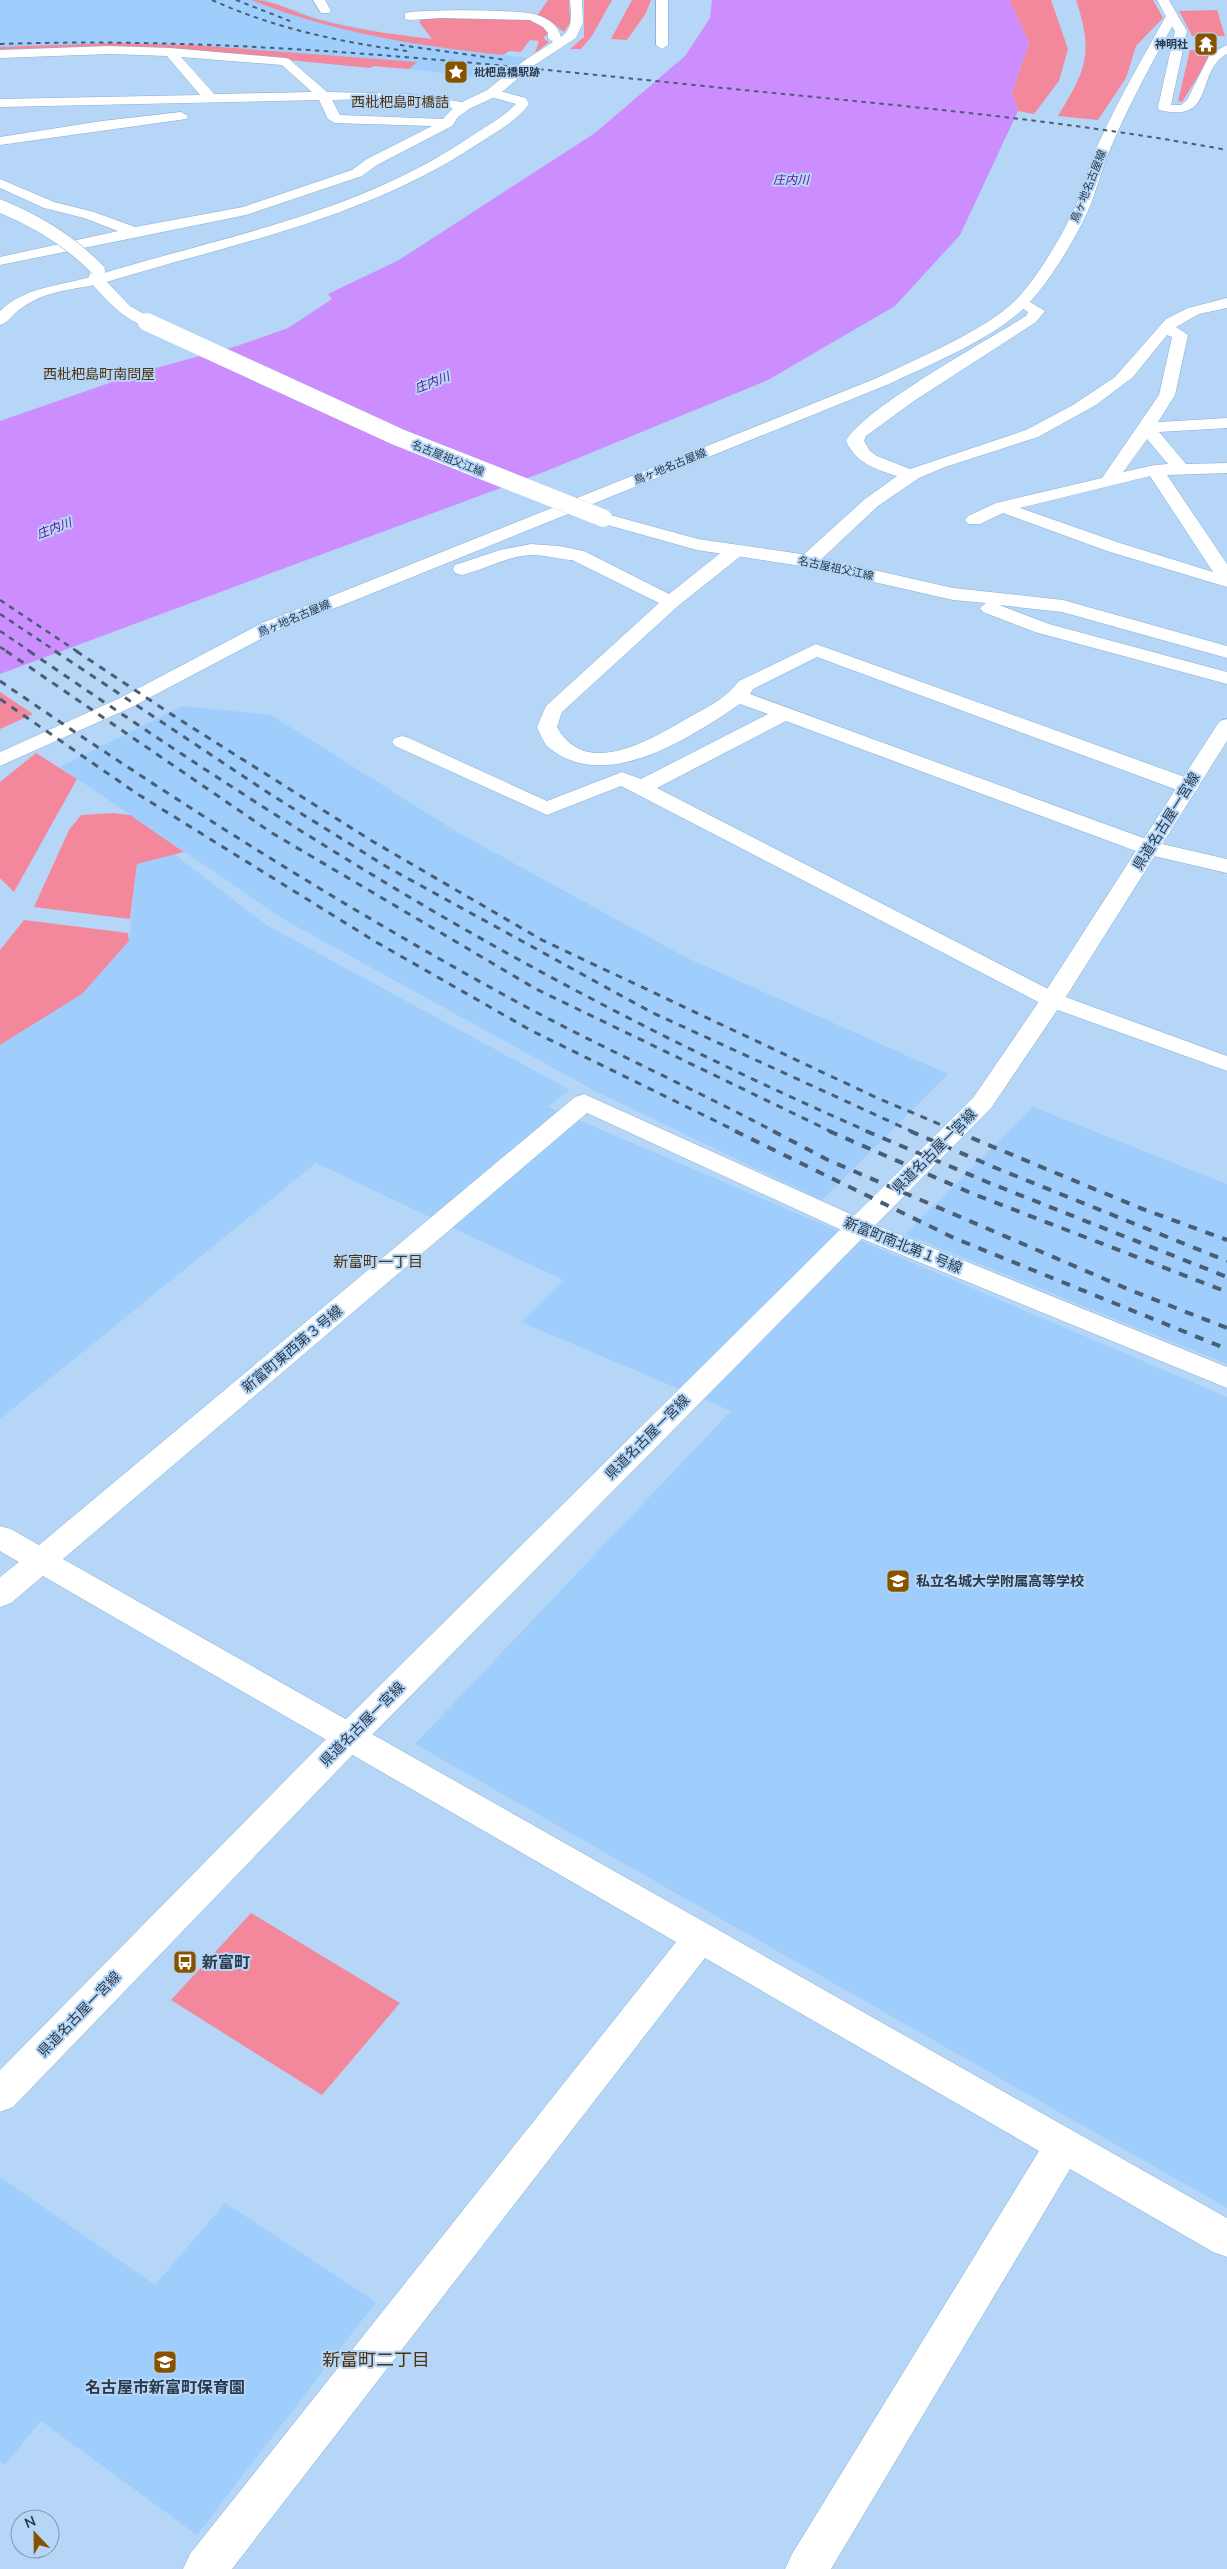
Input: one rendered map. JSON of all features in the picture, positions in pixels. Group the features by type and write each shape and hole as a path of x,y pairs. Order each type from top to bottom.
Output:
{"street":[{"path":"319,0 326,11"},
{"path":"0,261 134,232 246,212 357,173 372,162 447,123 453,114 464,106 492,93 529,63 572,36 577,22 576,0"},
{"path":"662,0 662,45"},
{"path":"1163,0 1181,31 1164,107 1178,110 1194,101 1213,58 1227,48"},
{"path":"409,16 442,14 532,18 547,24 554,32 554,38 562,42"},
{"name":"鳥ヶ地名古屋線","path":"0,760 21,748 122,705 176,678 235,644 291,617 351,595 884,381 952,347 1006,316 1022,302 1058,253 1084,203 1106,142 1136,80 1172,16"},
{"path":"0,54 109,50 170,52 285,62 324,96 335,119 415,120 447,123"},
{"path":"170,52 211,100"},
{"path":"0,320 14,306 39,293 97,275 139,266 292,225 382,192 449,157 511,116 523,104 512,97 492,93"},
{"path":"0,104 363,95 410,98 464,106"},
{"path":"0,141 102,125 181,116"},
{"path":"0,183 49,205 89,215 134,232"},
{"name":"名古屋祖父江線","path":"0,206 35,222 66,240 82,253 97,275 125,309 147,322 398,437 603,518 697,544 808,561 953,594 1063,606 1227,652"},
{"path":"0,212 134,232"},
{"path":"912,475 871,460 858,450 855,441 859,433 908,397 1031,319 1037,311 1022,302"},
{"path":"808,561 872,502 912,475 950,459 1021,438 1052,424 1112,387 1132,371 1165,328 1196,311 1227,302"},
{"path":"1109,480 1168,395 1180,336 1165,328"},
{"path":"1146,428 1227,423"},
{"path":"1146,428 1180,468"},
{"path":"974,520 1002,507 1155,470 1227,468"},
{"path":"1155,470 1227,579"},
{"path":"1002,507 1083,538 1165,565 1227,579"},
{"path":"351,595 399,591 522,549 549,548 577,555 671,602"},
{"path":"735,551 671,602 553,710 547,727 555,742 574,753 594,759 620,758 644,751 738,696 746,685 816,650 1188,786"},
{"name":"名古屋祖父江線","path":"953,594 1042,628 1227,678"},
{"path":"738,696 1149,848 1227,866"},
{"path":"640,788 785,713"},
{"name":"県道名古屋一宮線","path":"0,2095 349,1737 982,1103 1052,1000 1227,725"},
{"path":"402,742 547,809 622,778 1052,1000 1227,1064"},
{"name":"新富町南北第１号線","path":"584,1102 857,1227 1227,1378"},
{"name":"新富町東西第３号線","path":"0,1595 584,1102"},
{"path":"0,1536 1227,2239"},
{"path":"205,2569 700,1938"},
{"path":"807,2569 1063,2146"}],"shaded area":[{"path":"0,0 267,0 318,19 384,33 508,51 504,55 527,58 501,80 409,69 373,66 370,68 239,55 0,51"},
{"path":"251,0 268,2 331,23 432,39 419,22 423,17 530,19 544,24 550,32 543,38 549,42 535,53 539,41 530,40 521,52 509,51 503,55 438,47 344,29 313,21"},
{"path":"548,0 569,0 570,23 564,32 552,23 536,17"},
{"path":"584,0 612,0 592,36 581,49 570,49 584,37"},
{"path":"632,0 651,0 646,13 627,40 611,39"},
{"path":"1009,0 1051,0 1068,49 1059,81 1034,114 1018,111 1012,93 1029,43"},
{"path":"1076,0 1153,0 1163,18 1136,46 1126,78 1098,120 1058,116 1075,86 1084,61 1086,48 1085,34"},
{"path":"1217,10 1225,36 1192,36 1179,11"},
{"path":"114,43 193,45 417,62 409,69 373,66 370,68 239,55 0,51 0,47"},
{"path":"1190,50 1213,52 1182,102 1178,101"},
{"path":"0,692 33,714 0,729"},
{"path":"182,706 271,715 457,832 685,957 948,1074 822,1200 597,1092 283,919 60,767"},
{"path":"36,753 77,779 14,892 0,878 0,782"},
{"path":"112,813 130,815 184,852 137,864 130,919 34,907 69,830 81,815"},
{"name":"私立名城大学附属高等学校","path":"174,854 268,926 570,1090 548,1107 1227,1397 1227,2208 415,1744 731,1411 521,1322 563,1280 316,1163 0,1419 0,1045 82,994 129,941 137,864"},
{"path":"24,920 128,933 129,941 82,994 0,1045 0,950"},
{"path":"1033,1107 1227,1184 1227,1364 905,1234"},
{"path":"251,1913 400,2003 322,2095 171,2000"},
{"name":"名古屋市新富町保育園","path":"0,2177 155,2285 225,2203 376,2302 197,2535 41,2421 5,2465 0,2462"}],"water":[{"name":"庄内川","path":"712,0 1009,0 1029,43 1012,93 1018,111 960,235 895,306 768,380 549,470 0,674 0,421 141,372 237,346 288,328 332,299 328,294 399,260 595,133 685,56 710,18"}],"railway":[{"path":"212,0 259,19 307,33 407,51"},
{"path":"236,0 290,21"},
{"path":"0,44 177,44 265,47 441,60 1032,120 1227,150"},
{"path":"400,45 506,60"},
{"path":"0,600 78,652"},
{"path":"0,614 57,652"},
{"path":"0,631 31,652"},
{"path":"0,647 8,652"},
{"path":"6,651 272,833 536,989 832,1132"},
{"path":"29,651 244,795 332,850 496,947 680,1044 869,1132"},
{"path":"55,651 270,794 387,867 651,1012 913,1132"},
{"path":"76,651 177,718 372,841 542,940 875,1097 958,1132"},
{"path":"0,681 190,808 385,927 549,1019 775,1132"},
{"path":"0,699 136,793 376,942 532,1031 738,1132"},
{"path":"735,1131 954,1238 1227,1349"},
{"path":"773,1131 828,1160 1130,1290 1227,1328"},
{"path":"829,1131 971,1193 1227,1292"},
{"path":"866,1131 987,1182 1227,1277"},
{"path":"910,1131 996,1168 1227,1261"},
{"path":"955,1131 1140,1208 1227,1240"}],"place":[{"name":"神明社","path":"1206,44"},
{"name":"枇杷島橋駅跡","path":"456,72"},
{"name":"私立名城大学附属高等学校","path":"898,1581"},
{"name":"新富町","path":"185,1962"},
{"name":"名古屋市新富町保育園","path":"165,2362"}],"district":[{"name":"西枇杷島町橋詰","path":"400,102"},
{"name":"西枇杷島町南問屋","path":"99,374"},
{"name":"新富町一丁目","path":"378,1261"},
{"name":"新富町二丁目","path":"376,2359"}]}
